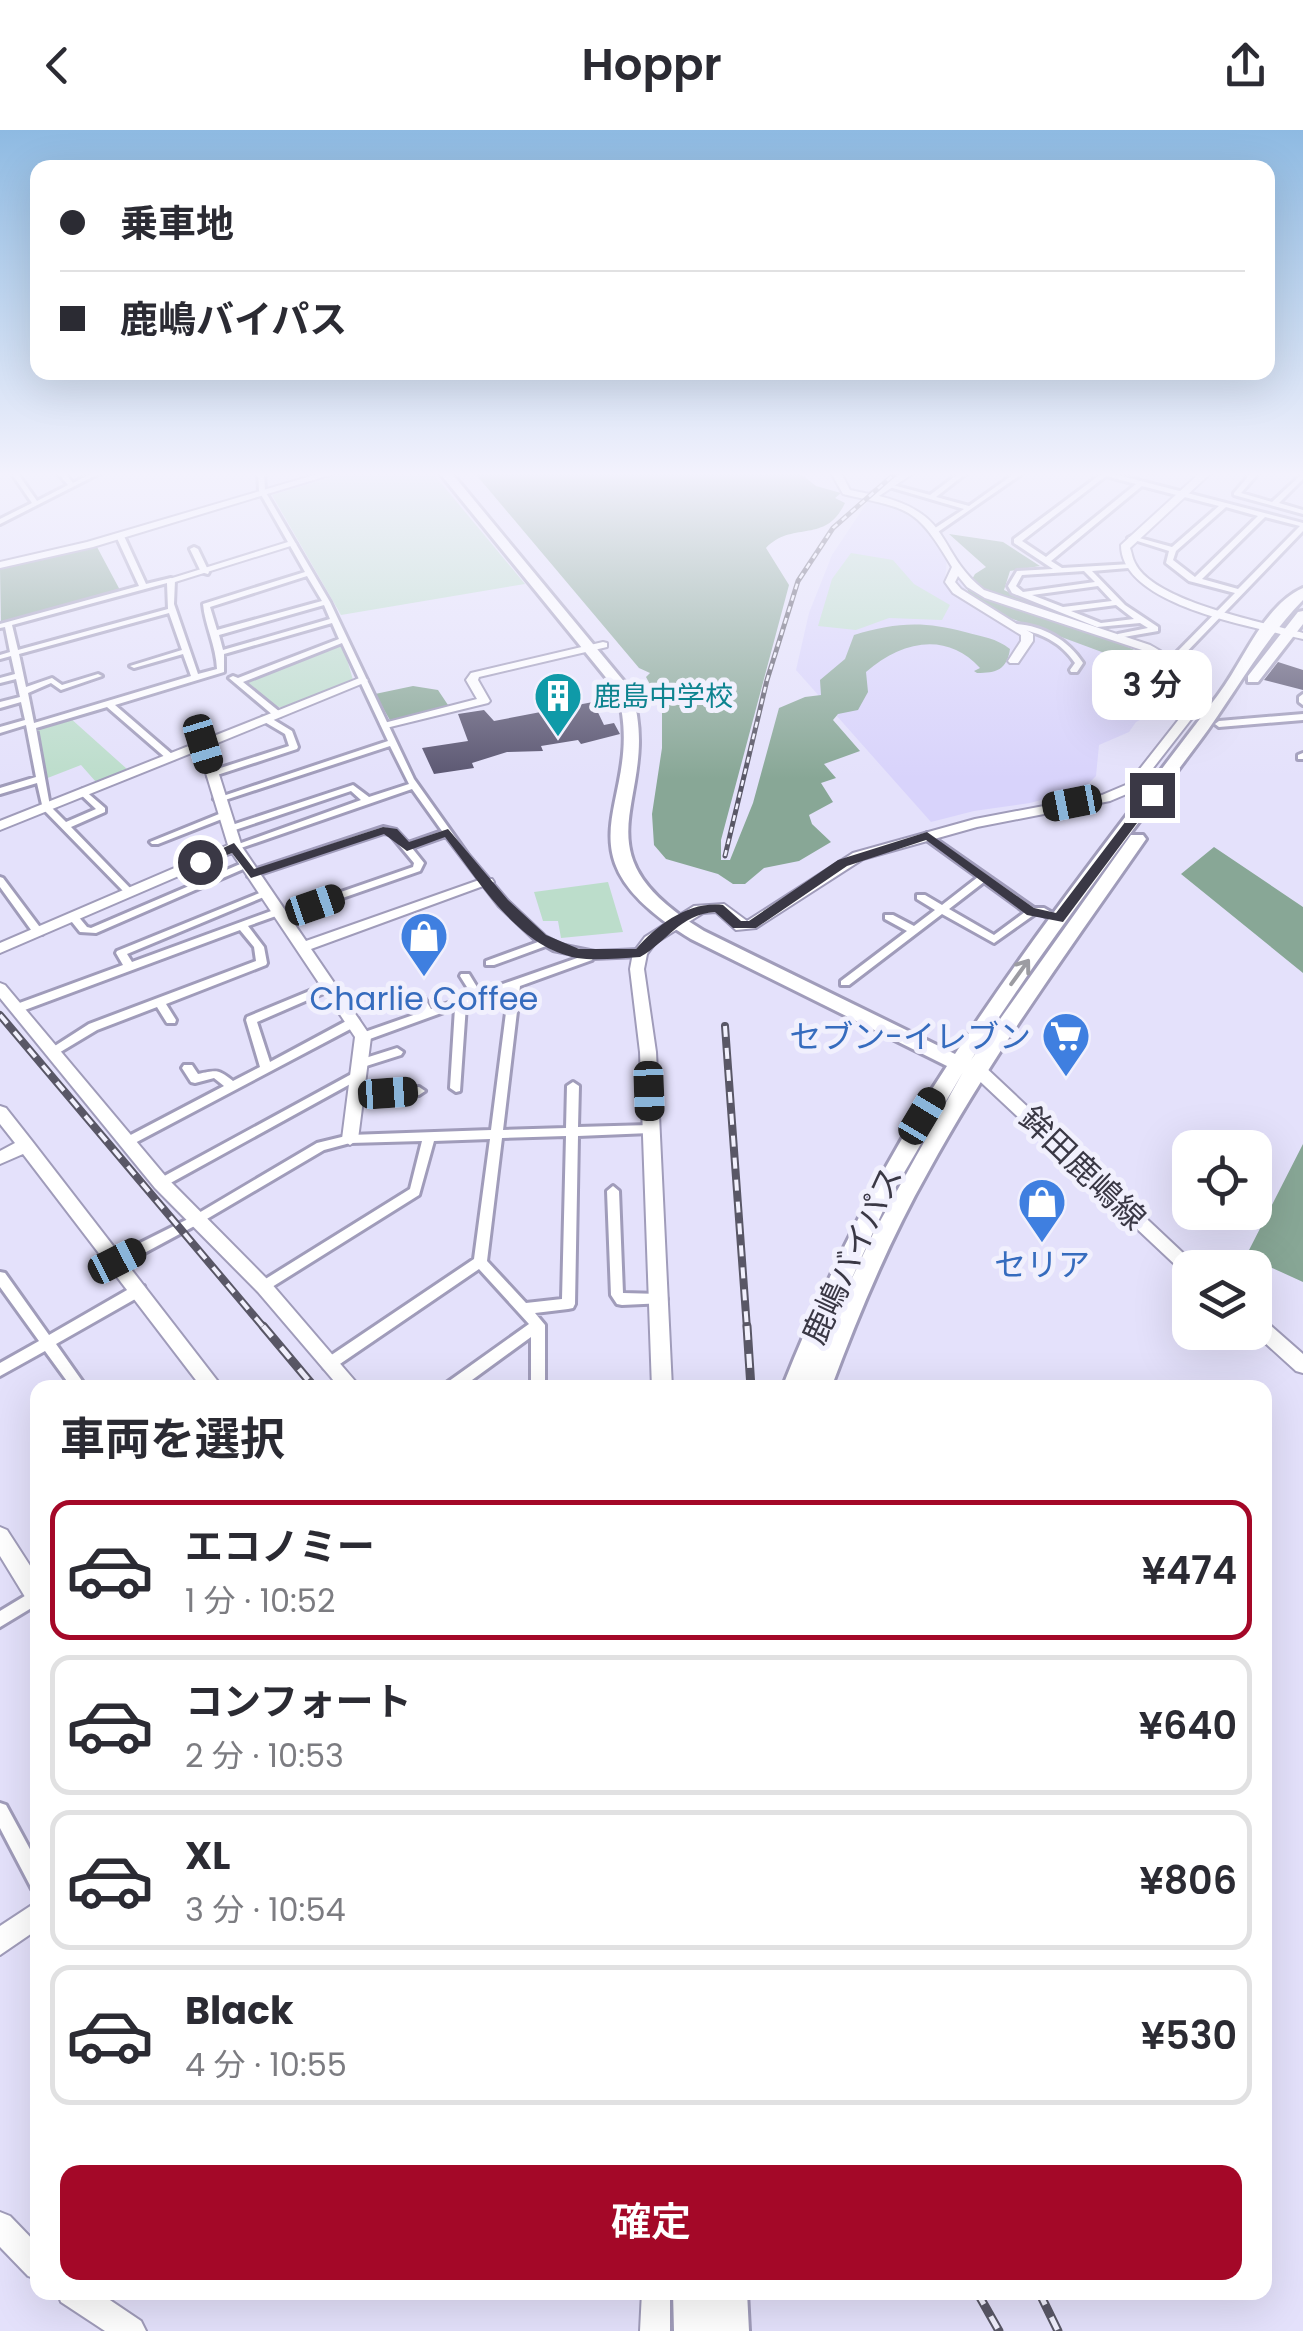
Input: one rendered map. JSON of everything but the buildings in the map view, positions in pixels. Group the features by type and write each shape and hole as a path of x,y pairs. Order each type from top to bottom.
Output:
{"highway":[{"path":"534,574 636,690 646,724 631,820 632,844 652,884 682,918 964,1061"},
{"path":"536,574 598,647"},
{"name":"鹿嶋バイパス","path":"797,1380 834,1280 906,1144 1058,920 1229,691 1270,626 1303,592"},
{"name":"鹿嶋バイパス","path":"821,1380 892,1214 964,1061 1219,724 1296,634 1303,615"},
{"path":"692,2300 694,2331"},
{"path":"728,2300 730,2331"}],"street":[{"path":"137,574 144,588"},
{"path":"129,892 46,807 15,654 4,625 198,574"},
{"path":"221,670 206,606 307,574"},
{"path":"309,574 414,784 503,903 547,942 563,950 595,955 640,953"},
{"path":"954,574 950,582 956,590 1068,648 1078,658 1074,670"},
{"path":"662,1380 648,1052 637,968 640,953 650,940 682,918 713,906 741,927 752,925 843,863 927,836 1104,798 1132,786 1204,695 1195,679 1172,662 1121,636 1067,623 981,592 962,574"},
{"path":"1020,574 1012,586 1022,594 1100,625 1142,620"},
{"path":"1090,574 1118,603 1155,628 1121,636"},
{"path":"1138,574 1165,594 1296,634"},
{"path":"1188,574 1239,592"},
{"path":"1197,580 1203,574"},
{"path":"1172,662 1257,574"},
{"path":"171,580 172,610 195,677"},
{"path":"1022,594 1100,584"},
{"path":"213,634 326,602"},
{"path":"1061,610 1118,603"},
{"path":"0,658 172,610"},
{"path":"220,653 335,620"},
{"path":"1014,661 1027,641 1020,626"},
{"path":"238,681 343,640"},
{"path":"386,724 484,702 472,680 475,675 598,647"},
{"path":"134,666 186,651"},
{"path":"0,730 108,704 221,670 238,681 289,733 294,747 212,774"},
{"path":"0,681 19,676"},
{"path":"0,705 52,680 61,688 98,676"},
{"path":"0,826 362,680"},
{"path":"108,704 170,757"},
{"path":"1219,724 1303,718"},
{"path":"155,842 394,742"},
{"path":"203,744 234,847 363,1037 350,1139"},
{"path":"0,791 39,780"},
{"path":"0,948 234,847 414,784"},
{"path":"224,814 353,788 367,801"},
{"path":"65,826 102,810 83,792"},
{"path":"18,1008 242,925 417,869 419,863 393,832 383,830 248,869 92,930 84,930 73,916"},
{"path":"407,847 448,832"},
{"path":"927,836 1032,912"},
{"path":"846,983 982,878"},
{"path":"0,880 38,932"},
{"path":"303,948 487,882"},
{"path":"129,968 121,953 266,894"},
{"path":"920,897 994,940 1032,912 1040,910 1058,920"},
{"path":"890,917 914,930"},
{"path":"53,1051 93,1027 262,963 259,947 242,925"},
{"path":"490,963 547,942"},
{"path":"363,1037 595,955"},
{"path":"465,976 479,998"},
{"path":"329,1364 480,1262 514,986"},
{"path":"266,1068 252,1020 329,987"},
{"path":"0,988 160,1183 264,1286 344,1380"},
{"path":"418,997 429,1015"},
{"path":"159,1002 171,1020"},
{"path":"456,1088 461,1004"},
{"path":"126,1142 354,1022"},
{"path":"160,1183 359,1069 397,1052"},
{"name":"鉾田鹿嶋線","path":"964,1061 1172,1252"},
{"path":"188,1068 195,1080 216,1074 232,1086"},
{"path":"522,1309 568,1304 572,1086"},
{"path":"356,1095 419,1091"},
{"path":"0,1113 208,1380"},
{"path":"117,1261 196,1220 321,1146 350,1139 650,1129"},
{"path":"264,1286 415,1192 429,1136"},
{"path":"0,1158 26,1145"},
{"path":"613,1191 618,1295 622,1300 660,1299"},
{"path":"480,1262 538,1326 538,1380"},
{"path":"0,1277 74,1380"},
{"path":"0,1370 139,1290"},
{"path":"461,1380 538,1326"},
{"path":"1272,1338 1303,1364"},
{"path":"0,1538 30,1585"},
{"path":"0,1620 30,1601"},
{"path":"0,1811 30,1867"},
{"path":"0,1942 30,1919"},
{"path":"0,2226 30,2252"},
{"path":"83,2300 131,2331"},
{"path":"656,2300 656,2331"}],"shaded area":[{"path":"825,574 946,574 945,580 958,580 976,592 1177,679 1189,695 1136,722 1129,732 1099,745 1096,776 1084,788 931,822 796,670 809,613"}],"green space":[{"path":"0,574 111,574 121,592 1,625"},
{"path":"317,574 516,574 525,584 341,615"},
{"path":"560,574 782,574 789,585 721,840 721,860 730,860 753,803 779,708 821,695 820,680 845,659 854,635 897,625 937,626 994,640 1010,649 1000,669 990,672 977,673 974,671 980,668 953,649 924,644 894,653 866,672 868,692 858,710 838,714 833,720 860,751 824,764 836,778 821,783 833,802 809,815 812,824 831,842 799,861 764,868 745,884 733,884 718,874 666,859 654,845 652,814 662,748 662,707 646,677 650,673 639,668"},
{"path":"836,574 905,574 914,584 950,605 942,620 889,618 856,630 818,626"},
{"path":"975,574 1009,574 1004,590 1167,665 1186,679 1194,691 1157,687 1146,671 1118,658 972,604 967,588"},
{"path":"342,642 353,680 314,698 275,706 242,681"},
{"path":"413,686 438,690 450,708 391,722 375,694"},
{"path":"69,717 127,769 96,782 81,765 45,779 37,727"},
{"path":"1214,847 1303,907 1303,973 1181,874"},
{"path":"608,882 623,932 561,938 558,921 543,921 534,892"},
{"path":"1303,1144 1303,1282 1272,1268 1272,1250 1249,1250 1259,1230 1272,1230 1272,1205"}],"railway":[{"path":"725,856 767,680 803,574"},
{"path":"0,1015 265,1329"},
{"path":"725,1026 747,1329"},
{"path":"263,1326 308,1380"},
{"path":"747,1326 750,1380"},
{"path":"982,2300 999,2331"},
{"path":"1043,2300 1058,2331"}],"place":[{"name":"鹿島中学校","path":"558,738"},
{"name":"Charlie Coffee","path":"424,978"},
{"name":"セブン-イレブン","path":"1066,1078"},
{"name":"セリア","path":"1042,1244"}],"route":[{"path":"200,862 234,847 251,874 383,830 393,832 407,847 448,832 503,903 541,938 578,954 640,953 657,934 699,909 713,906 741,927 752,925 843,863 927,836 1032,912 1040,910 1058,920 1152,795"}]}
